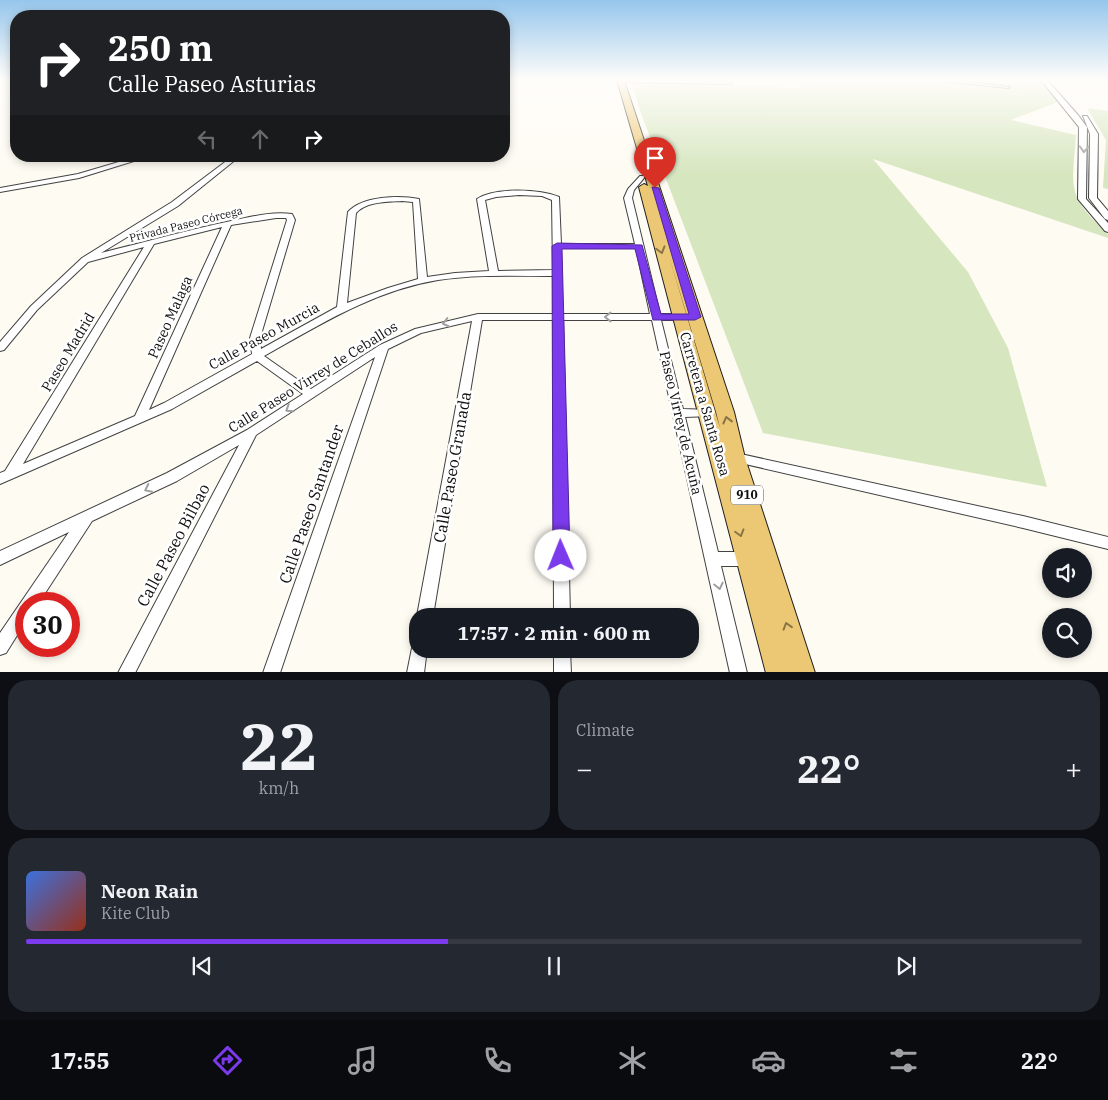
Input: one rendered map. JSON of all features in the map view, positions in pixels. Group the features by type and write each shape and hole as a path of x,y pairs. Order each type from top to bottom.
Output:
{"main road":[{"name":"910","path":"627,111 634,136"},
{"name":"Carretera a Santa Rosa","path":"634,136 642,177 688,317 725,412 736,458 802,672"},
{"name":"Carretera a Santa Rosa","path":"634,136 688,317 707,413 779,672"}],"street":[{"path":"1072,111 1083,127 1082,199 1108,229"},
{"path":"1080,111 1092,129 1093,195 1095,202 1108,217"},
{"path":"0,190 79,176 127,162"},
{"path":"0,348 34,308 85,260 175,204 229,162"},
{"name":"Paseo Virrey de Acuña","path":"642,177 631,189 628,198 739,672"},
{"path":"494,274 481,199 492,195 544,194 556,199 562,608"},
{"path":"342,308 352,212 355,207 403,198 414,199 418,204 422,281"},
{"name":"Privada Paseo Córcega","path":"85,260 227,225 275,215 287,215 291,220 255,338 257,356"},
{"name":"Paseo Malaga","path":"139,420 227,225"},
{"name":"Paseo Madrid","path":"5,477 150,244"},
{"path":"557,246 639,246"},
{"name":"Calle Paseo Murcia","path":"5,477 139,420 342,308 422,281 494,274 556,274"},
{"name":"Calle Paseo Virrey de Ceballos","path":"0,558 172,477 251,433 384,347 424,329 478,317 688,317"},
{"name":"Calle Paseo Granada","path":"426,608 478,317"},
{"name":"Calle Paseo Santander","path":"271,672 384,347"},
{"path":"257,356 311,394"},
{"path":"678,413 707,413"},
{"name":"Calle Paseo Bilbao","path":"126,672 251,433"},
{"path":"736,458 1108,543"},
{"path":"37,592 86,519"},
{"path":"713,559 748,559"},
{"path":"0,647 15,624"},
{"path":"415,672 417,658"},
{"path":"562,658 563,672"}],"green space":[{"path":"640,111 1034,111 1011,120 1076,135 1073,180 1078,200 1094,221 1108,234 1108,238 873,159 968,272 1008,348 1047,487 763,433"},
{"path":"1089,111 1108,111 1108,189 1103,188 1106,140"}],"route":[{"path":"561,556 557,246 639,246 656,317 695,317 655,188"}]}
